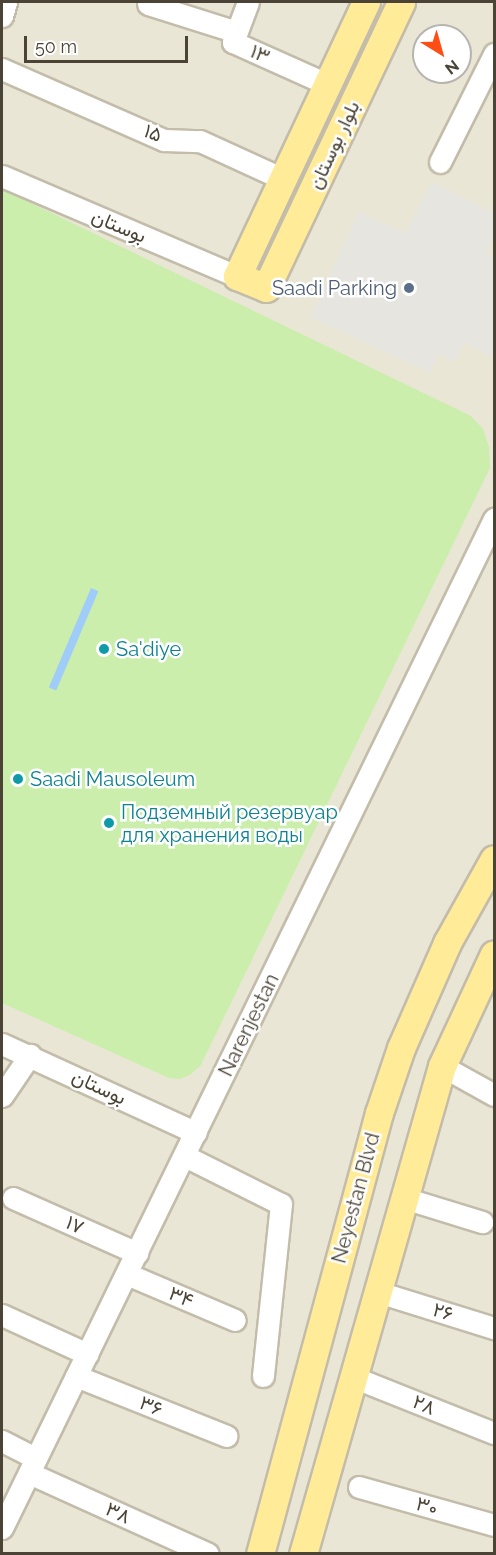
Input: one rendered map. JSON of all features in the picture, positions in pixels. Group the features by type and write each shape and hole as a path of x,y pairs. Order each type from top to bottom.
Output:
{"main road":[{"name":"بلوار بوستان","path":"366,2 237,276 267,288 401,2"},
{"name":"Neyestan Blvd","path":"260,1554 379,1113 401,1048 447,942 495,859"},
{"path":"303,1554 442,1066 495,954"}],"street":[{"path":"2,16 6,2"},
{"name":"۱۳","path":"248,2 233,42 327,84"},
{"path":"148,4 237,32"},
{"path":"440,162 495,54"},
{"name":"۱۵","path":"2,69 26,77 164,140 200,141 283,179"},
{"name":"بوستان","path":"2,176 237,276"},
{"name":"Narenjestan","path":"2,1528 196,1133 488,552 495,519"},
{"name":"بوستان","path":"2,1044 196,1133"},
{"path":"2,1096 30,1055"},
{"path":"442,1066 495,1095"},
{"path":"185,1156 281,1204 262,1376"},
{"name":"۱۷","path":"13,1198 137,1252"},
{"path":"404,1198 482,1222"},
{"name":"۳۴","path":"127,1274 235,1320"},
{"name":"۲۶","path":"391,1296 495,1328"},
{"path":"2,1316 87,1354"},
{"name":"۳۶","path":"76,1376 227,1436"},
{"name":"۲۸","path":"352,1377 495,1433"},
{"name":"۳۸","path":"2,1441 32,1466 208,1554"},
{"name":"۳۰","path":"359,1487 495,1525"}],"shaded area":[{"path":"2,2 494,2 494,1553 2,1553"},
{"name":"Saadi Parking","path":"432,182 494,213 494,235 485,253 494,258 494,358 464,342 455,361 439,354 431,373 310,317 359,212 406,233"}],"green space":[{"path":"2,189 471,416 483,429 489,447 490,468 201,1065 190,1075 180,1079 169,1078 2,1003"}],"water":[{"path":"91,588 98,591 56,691 49,687"}],"place":[{"name":"Saadi Parking","path":"409,288"},
{"name":"Sa'diye","path":"104,649"},
{"name":"Saadi Mausoleum","path":"18,779"},
{"name":"Подземный резервуар для хранения воды","path":"109,823"}]}
